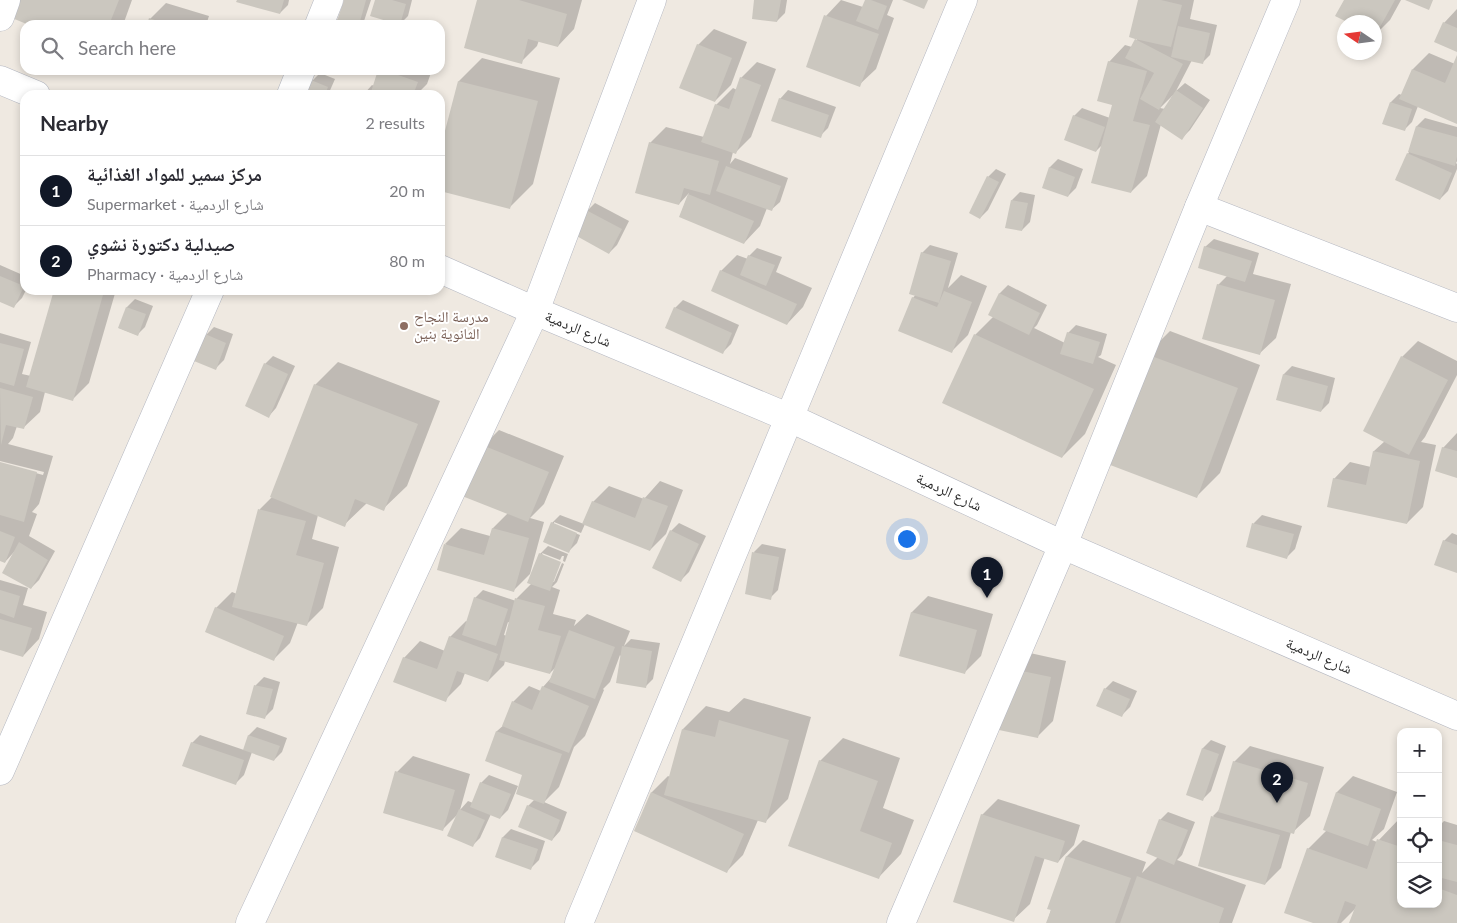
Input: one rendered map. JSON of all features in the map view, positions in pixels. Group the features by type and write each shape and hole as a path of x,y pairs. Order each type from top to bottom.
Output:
{"street":[{"path":"0,17 6,0"},
{"path":"321,20 329,0"},
{"path":"250,923 535,311 652,0"},
{"path":"579,923 963,0"},
{"path":"901,923 1063,545 1199,207 1286,0"},
{"path":"293,90 299,75"},
{"path":"0,80 24,90"},
{"path":"1199,207 1457,308"},
{"name":"شارع الردمية","path":"445,271 790,418 1063,545 1457,716"},
{"path":"0,771 208,295"}],"building":[{"path":"19,0 119,0 111,20 20,21 12,18"},
{"path":"237,0 284,0 280,14 236,2"},
{"path":"344,0 366,0 360,20 337,20"},
{"path":"375,0 392,0 406,4 401,20 383,20 370,16"},
{"path":"477,0 519,0 567,14 558,47 528,39 522,64 464,48"},
{"path":"754,0 781,0 777,22 752,19"},
{"path":"865,0 871,0 887,6 878,30 856,21"},
{"path":"902,0 928,0 924,9"},
{"path":"1138,0 1161,0 1182,5 1171,47 1129,37"},
{"path":"1344,0 1395,0 1382,24 1382,15 1335,16"},
{"path":"1405,0 1433,0 1429,10"},
{"path":"824,15 879,34 860,87 806,67"},
{"path":"1443,22 1457,28 1457,52 1434,42"},
{"path":"1178,26 1210,33 1203,64 1171,57"},
{"path":"1135,39 1183,64 1159,110 1140,99 1154,73 1125,58"},
{"path":"697,44 732,58 715,102 679,88"},
{"path":"1457,55 1457,124 1399,99 1412,69 1445,83"},
{"path":"1108,61 1147,71 1133,121 1150,125 1131,193 1091,183 1112,105 1097,101"},
{"path":"376,75 398,75 418,82 415,90 372,90"},
{"path":"740,77 761,85 736,154 701,142 715,104 729,109"},
{"path":"311,80 328,87 327,90 307,90"},
{"path":"458,81 538,101 510,209 445,192 445,131"},
{"path":"1176,90 1203,108 1182,140 1155,122"},
{"path":"779,98 829,115 821,138 771,121"},
{"path":"1390,102 1412,109 1405,131 1382,124"},
{"path":"1073,115 1105,127 1096,152 1064,140"},
{"path":"1416,126 1457,137 1455,166 1408,152"},
{"path":"649,142 719,161 710,195 684,188 679,205 635,193"},
{"path":"1407,153 1452,173 1440,200 1395,180"},
{"path":"726,166 781,186 772,211 716,191"},
{"path":"1049,167 1075,177 1068,197 1042,188"},
{"path":"987,176 999,182 980,219 969,213"},
{"path":"688,194 754,221 744,244 679,217"},
{"path":"1011,200 1028,203 1022,231 1005,228"},
{"path":"586,210 622,229 609,254 573,234"},
{"path":"1204,246 1252,261 1245,282 1198,268"},
{"path":"921,252 951,261 939,303 909,294"},
{"path":"748,255 775,265 766,286 740,275"},
{"path":"720,270 797,304 787,325 711,291"},
{"path":"0,276 20,284 20,295 14,308 0,302"},
{"path":"1217,284 1275,300 1260,355 1202,339"},
{"path":"944,291 972,302 952,353 898,331 912,297 937,307"},
{"path":"999,293 1040,313 1029,335 988,315"},
{"path":"53,295 103,295 73,401 26,387"},
{"path":"126,307 146,314 138,336 118,328"},
{"path":"674,307 732,333 723,354 665,328"},
{"path":"1067,332 1100,342 1093,364 1060,354"},
{"path":"205,334 226,343 216,370 194,361"},
{"path":"974,334 1094,389 1062,458 942,403"},
{"path":"0,343 24,349 14,386 0,382"},
{"path":"1146,354 1238,388 1197,498 1105,463"},
{"path":"1401,356 1448,380 1409,455 1363,431"},
{"path":"264,363 288,374 269,418 245,406"},
{"path":"1283,374 1328,386 1321,412 1276,400"},
{"path":"314,384 418,424 384,511 355,499 345,527 270,497"},
{"path":"0,388 33,397 24,429 6,425 1,445"},
{"path":"482,445 549,472 528,522 462,496"},
{"path":"1442,447 1457,451 1457,478 1435,471"},
{"path":"1373,451 1420,461 1407,524 1327,507 1333,478 1366,485"},
{"path":"0,462 37,472 24,522 0,515"},
{"path":"643,497 668,506 650,551 582,524 592,501 635,518"},
{"path":"258,509 306,521 296,555 324,563 307,626 232,607"},
{"path":"551,522 577,533 569,553 543,542"},
{"path":"1252,523 1294,534 1287,559 1246,547"},
{"path":"492,528 529,538 514,592 437,570 444,544 484,555"},
{"path":"670,530 699,544 681,582 652,568"},
{"path":"0,531 15,537 5,563 0,561"},
{"path":"1443,540 1457,545 1457,573 1434,565"},
{"path":"19,542 48,560 31,589 2,573"},
{"path":"752,552 779,557 771,600 745,594"},
{"path":"539,553 561,562 550,591 527,583"},
{"path":"0,590 20,596 14,618 0,613"},
{"path":"474,597 508,609 496,646 462,635"},
{"path":"515,598 545,606 538,630 561,636 550,674 499,660"},
{"path":"215,607 284,636 274,661 205,632"},
{"path":"911,612 977,630 965,674 899,656"},
{"path":"0,619 32,628 23,657 0,650"},
{"path":"569,630 615,647 595,699 549,682"},
{"path":"449,636 498,654 488,682 457,671 446,702 393,682 403,657 437,669"},
{"path":"622,646 652,651 646,688 616,683"},
{"path":"1013,669 1051,677 1038,738 999,730"},
{"path":"254,685 273,689 265,719 246,714"},
{"path":"542,686 589,706 569,753 502,726 512,701 532,710"},
{"path":"1104,688 1130,699 1122,717 1096,706"},
{"path":"719,720 789,740 766,823 664,795 682,729 715,737"},
{"path":"496,731 562,754 544,804 516,794 522,775 485,761"},
{"path":"248,735 280,746 274,761 243,750"},
{"path":"191,742 244,760 236,785 182,766"},
{"path":"1202,748 1219,754 1203,801 1186,795"},
{"path":"819,760 878,781 860,831 892,843 879,879 788,846"},
{"path":"1233,761 1308,783 1294,834 1218,812"},
{"path":"395,771 455,790 443,831 383,813"},
{"path":"480,782 511,794 500,819 470,807"},
{"path":"651,792 744,834 727,873 634,831"},
{"path":"1336,792 1381,809 1368,846 1323,830"},
{"path":"527,805 560,820 552,841 518,827"},
{"path":"459,809 485,820 473,847 447,836"},
{"path":"981,814 1065,841 1058,863 1035,856 1014,922 953,902"},
{"path":"1211,816 1280,835 1265,885 1198,866"},
{"path":"1159,819 1188,830 1174,865 1146,853"},
{"path":"502,837 538,849 531,870 495,857"},
{"path":"1377,839 1397,846 1397,908 1442,908 1442,889 1457,895 1457,923 1349,923 1356,905 1345,901 1337,923 1313,923 1284,913 1307,848 1367,869"},
{"path":"1442,841 1457,845 1457,882 1442,878"},
{"path":"1066,856 1131,878 1115,923 1046,923 1051,910 1047,909"},
{"path":"1137,876 1224,908 1219,923 1120,923"}],"place":[{"name":"مدرسة النجاح الثانوية بنين","path":"404,326"},
{"name":"مركز سمير للمواد الغذائية","path":"987,598"},
{"name":"صيدلية دكتورة نشوي","path":"1277,803"}]}
